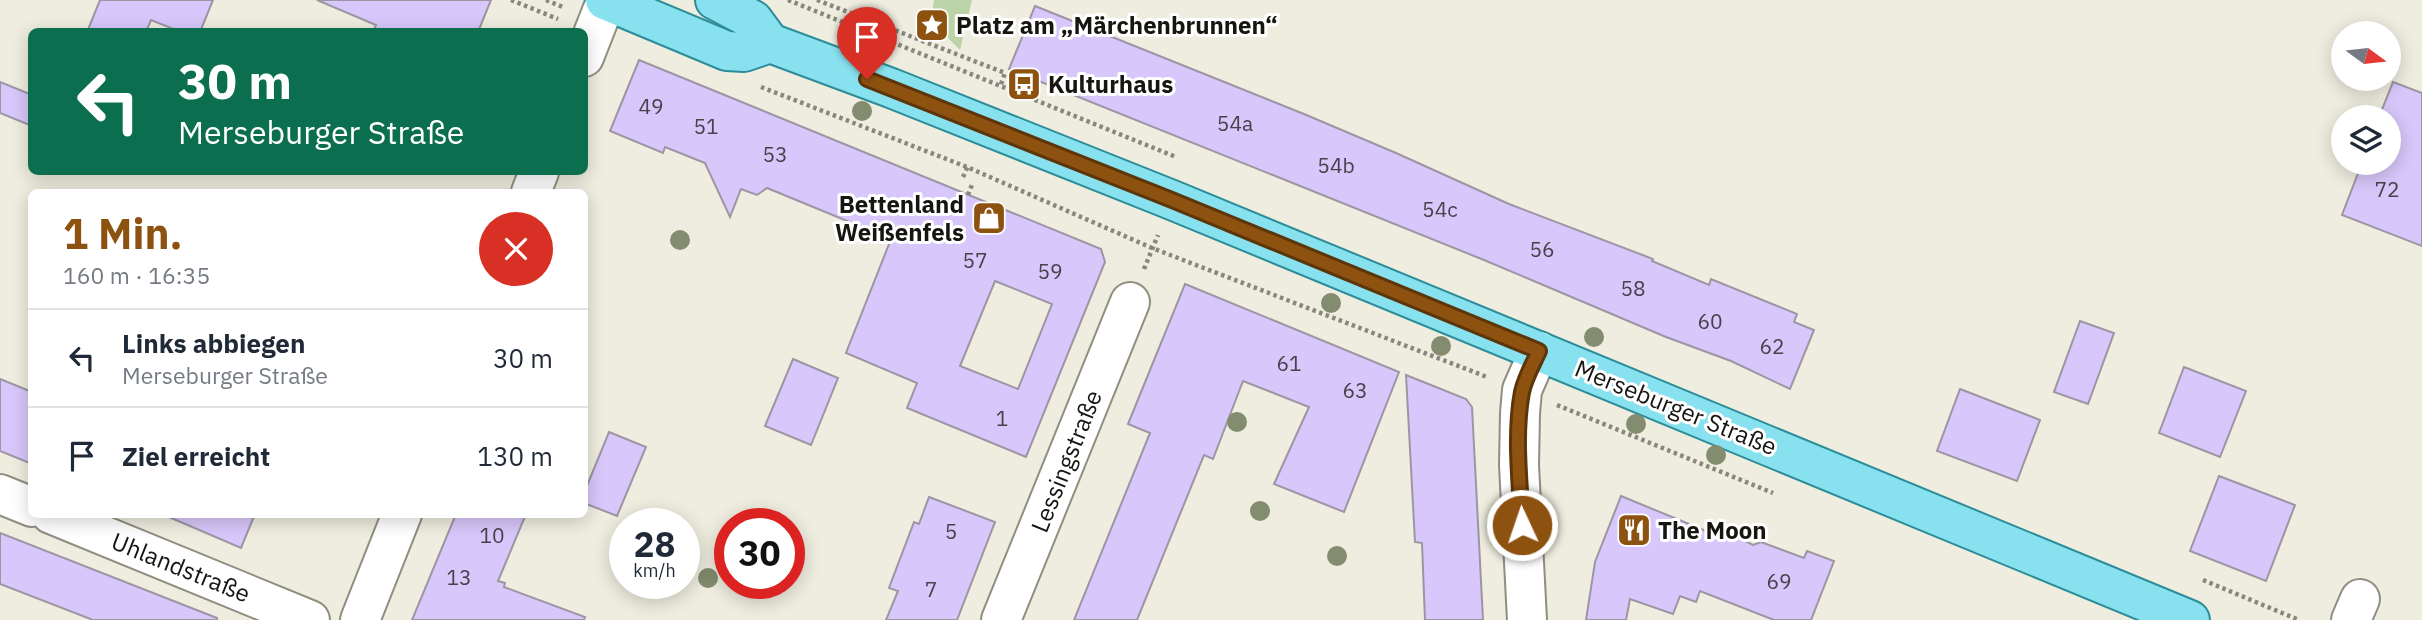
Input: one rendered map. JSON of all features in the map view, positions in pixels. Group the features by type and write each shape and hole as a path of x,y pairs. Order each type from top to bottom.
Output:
{"main road":[{"name":"Merseburger Straße","path":"715,0 753,20 770,43 1172,200 2190,620"},
{"path":"598,23 727,51 744,52 770,43"}],"street":[{"name":"Lessingstraße","path":"1001,620 1130,302"},
{"path":"1527,620 1519,465 1522,390 1539,351"},
{"path":"0,494 28,505"},
{"name":"Uhlandstraße","path":"61,518 310,620"},
{"path":"360,620 400,518"}],"path":[{"path":"511,0 598,23"},
{"path":"546,0 598,23"},
{"path":"817,0 1005,73 985,125"},
{"path":"754,84 967,167 1152,248 1522,390 1777,495"},
{"path":"968,195 973,182"},
{"path":"1130,302 1172,200"}],"green space":[{"path":"934,0 972,0 960,50 931,21"}],"building":[{"path":"100,0 213,0 202,28 171,28 151,20 148,28 89,28"},
{"path":"317,0 491,0 480,28 375,28 376,25"},
{"path":"1035,6 1304,114 1509,204 1653,259 1652,261 1709,285 1711,279 1797,314 1794,322 1814,330 1790,389 1731,361 1666,337 1484,260 1009,69"},
{"path":"639,60 1101,249 1105,262 1026,457 907,408 917,383 846,353 891,239 767,188 757,195 741,189 730,217 705,163 665,147 663,153 610,131","holes":["995,281 1052,304 1018,389 960,366"]},
{"path":"0,82 28,93 28,124 0,113"},
{"path":"2401,85 2422,93 2422,246 2342,215 2357,175 2401,175 2401,105 2384,105 2389,91 2401,91"},
{"path":"1185,284 1399,372 1344,512 1274,484 1309,407 1243,381 1213,459 1204,455 1137,620 1074,620 1150,433 1128,424"},
{"path":"2080,321 2114,333 2088,404 2054,392"},
{"path":"793,359 838,378 811,445 765,426"},
{"path":"2184,367 2246,391 2220,457 2159,433"},
{"path":"1406,375 1466,399 1472,407 1483,620 1425,620 1422,543 1415,542"},
{"path":"0,379 28,390 28,462 0,451"},
{"path":"1960,389 2040,420 2017,481 1937,451"},
{"path":"609,432 646,447 620,508 609,508 609,513 588,505 588,483"},
{"path":"2219,476 2295,505 2266,581 2190,551"},
{"path":"1621,496 1706,531 1710,524 1753,545 1761,542 1804,558 1807,551 1834,561 1811,620 1774,620 1700,591 1696,602 1680,596 1673,614 1630,599 1626,620 1586,620 1595,562"},
{"path":"929,497 995,522 957,620 886,620 898,591 889,588 914,522 919,524"},
{"path":"171,518 253,518 241,548"},
{"path":"454,518 524,518 498,581 505,583 504,587 585,617 584,620 412,620"},
{"path":"0,533 217,620 93,620 0,584"}],"place":[{"name":"Platz am „Märchenbrunnen“","path":"932,25"},
{"name":"Kulturhaus","path":"1024,84"},
{"name":"Bettenland Weißenfels","path":"989,218"},
{"name":"The Moon","path":"1634,530"}],"route":[{"path":"867,79 1172,200 1539,351 1522,390 1519,465 1522,525"}]}
